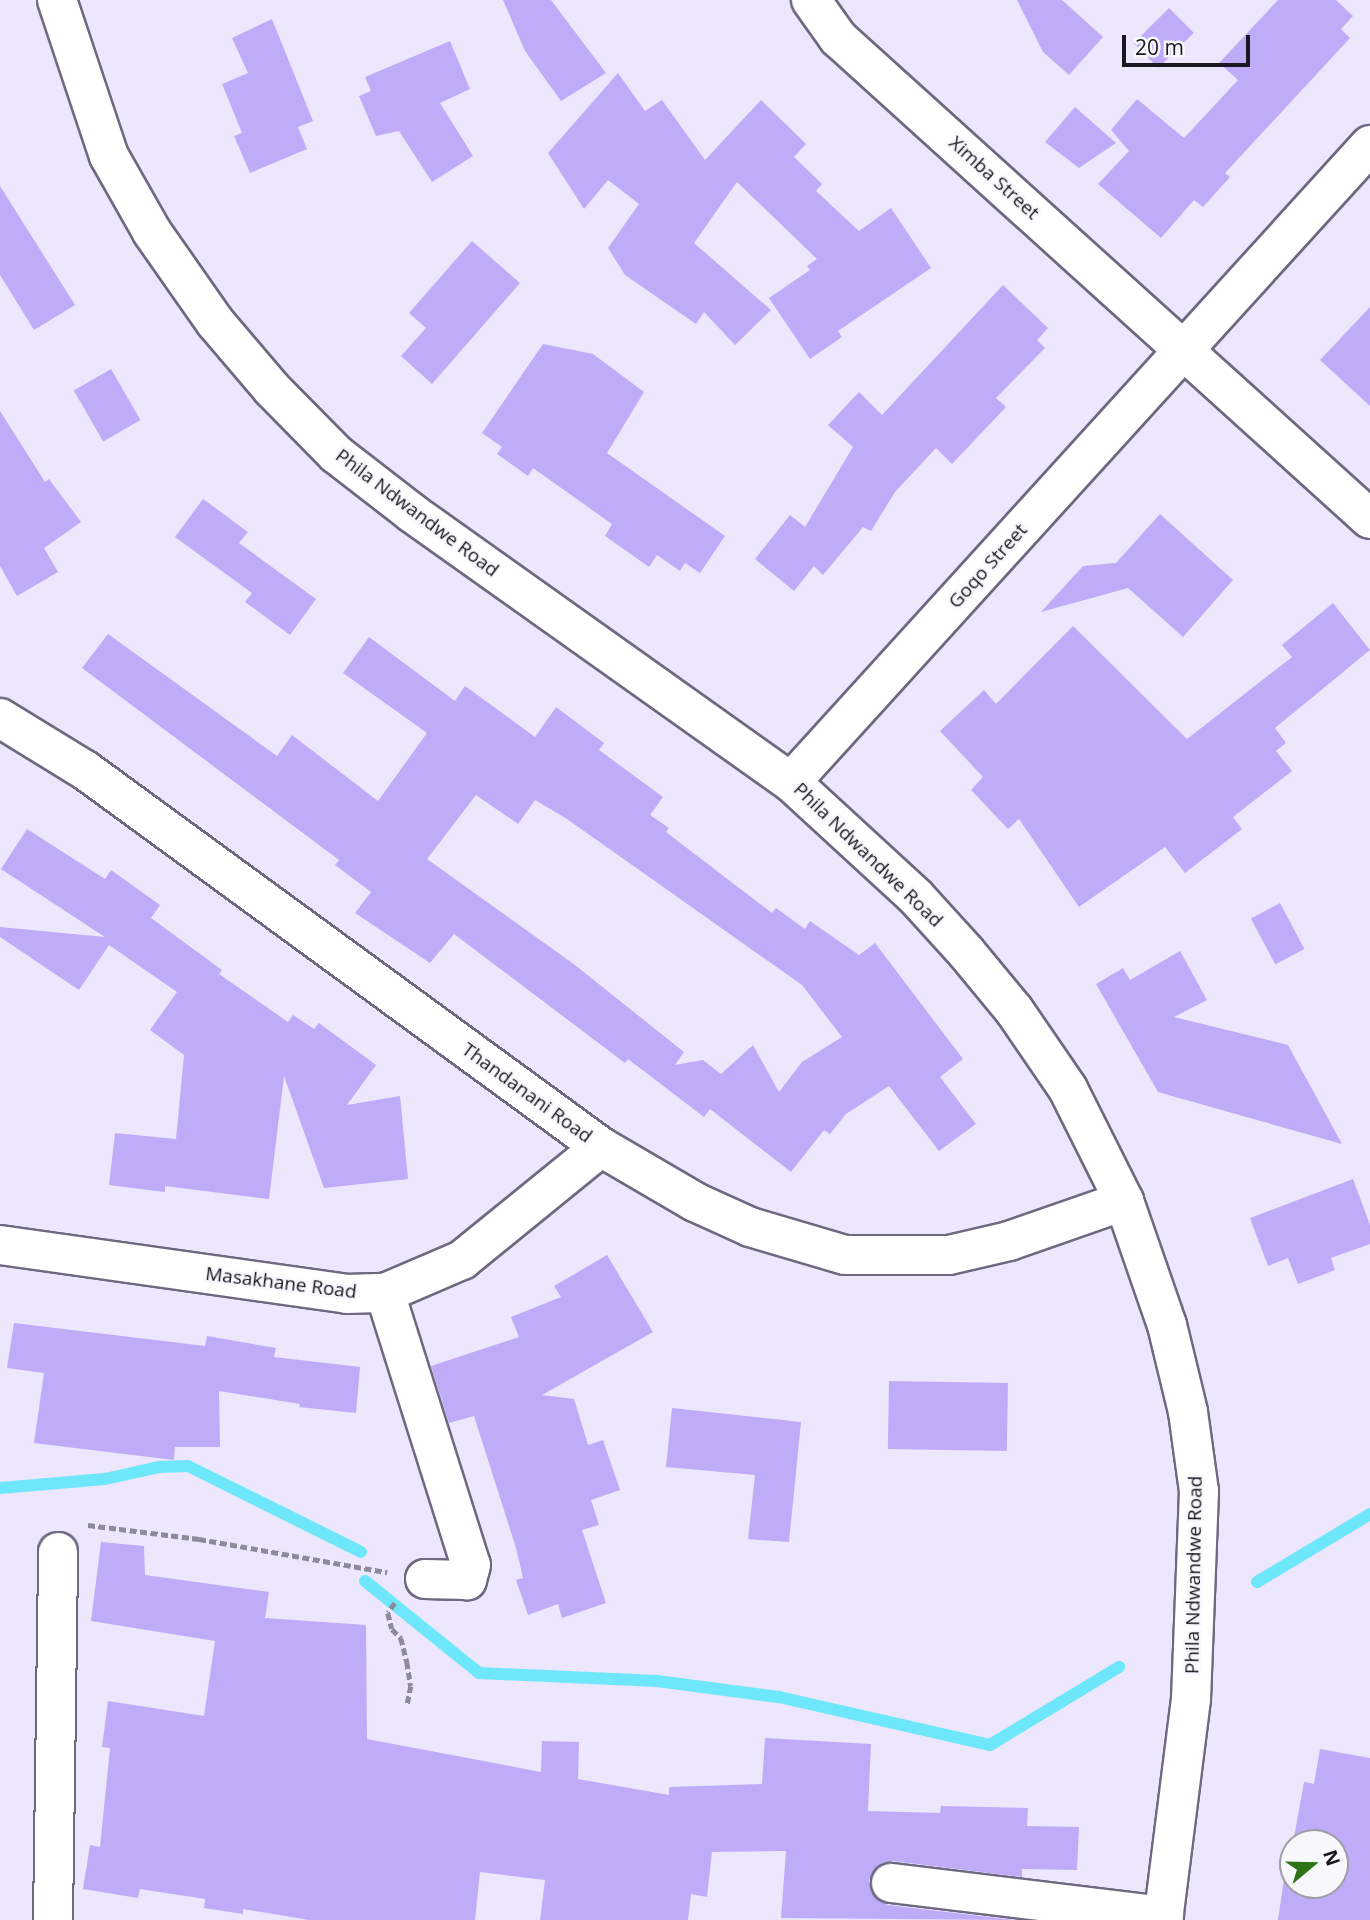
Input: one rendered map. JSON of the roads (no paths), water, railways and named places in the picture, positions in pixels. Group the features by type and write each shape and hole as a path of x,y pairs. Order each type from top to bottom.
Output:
{"street":[{"name":"Phila Ndwandwe Road","path":"57,0 109,156 152,232 215,323 272,390 336,454 412,513 792,782 916,897 1014,1010 1068,1089 1124,1201 1167,1325 1188,1412 1199,1491 1191,1699 1164,1918"},
{"name":"Ximba Street","path":"811,0 838,38 1185,349"},
{"name":"Goqo Street","path":"792,782 1370,145"},
{"path":"1185,349 1370,519"},
{"name":"Thandanani Road","path":"1,722 85,770 601,1147 695,1202 750,1227 845,1255 949,1255 1009,1241 1124,1201"},
{"name":"Masakhane Road","path":"0,1245 348,1294 385,1293 462,1260 601,1147"},
{"path":"385,1293 471,1565 467,1580 411,1576"},
{"path":"53,1920 58,1552"},
{"path":"891,1883 1164,1918"}],"waterway":[{"path":"0,1488 105,1479 159,1467 188,1466 361,1552"},
{"path":"1257,1582 1370,1514"},
{"path":"365,1581 479,1673 657,1681 779,1697 990,1745 1119,1667"}]}
